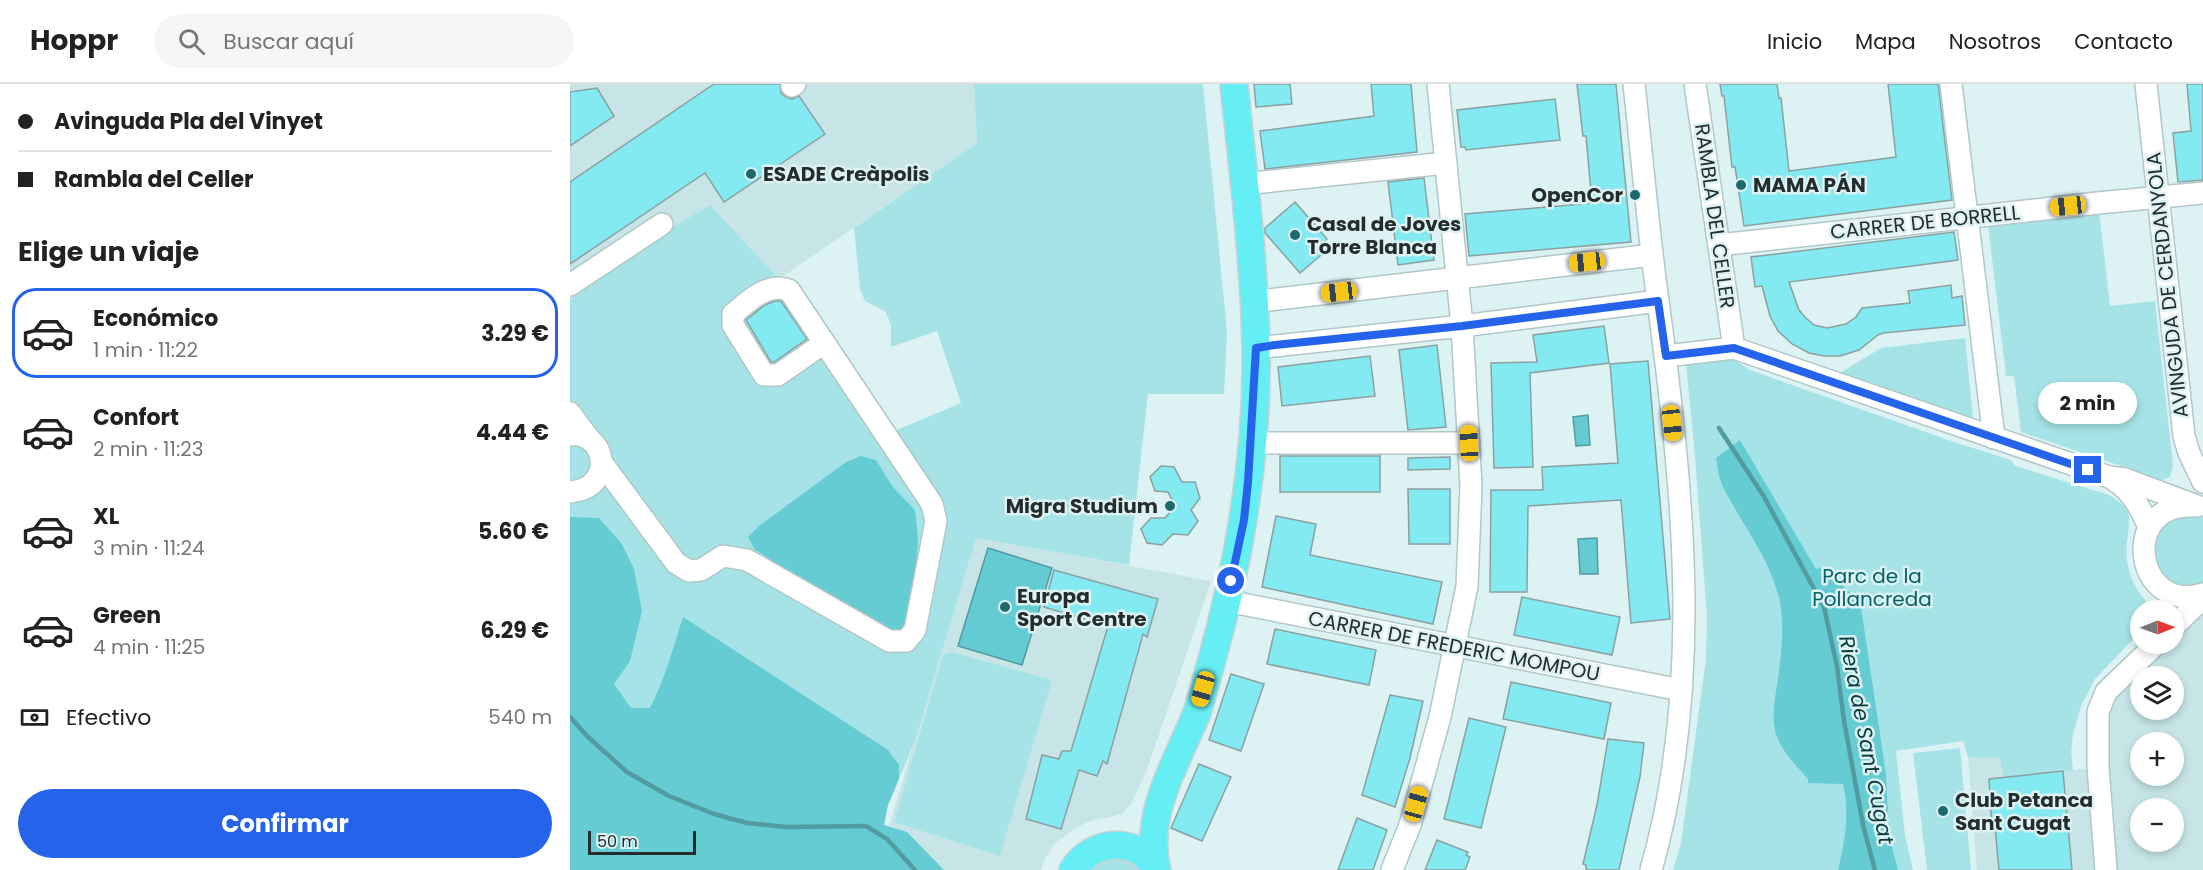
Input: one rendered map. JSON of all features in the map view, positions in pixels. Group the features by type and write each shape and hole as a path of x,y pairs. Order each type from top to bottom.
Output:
{"main road":[{"path":"1156,870 1153,849 1156,811 1197,712 1227,601 1244,520 1252,444 1256,348 1254,297 1234,84"},
{"path":"1116,845 1135,832 1156,811"},
{"path":"1073,870 1092,850 1116,845 1138,850 1149,858 1156,870"}],"street":[{"path":"1392,870 1410,825 1440,717 1467,586 1472,486 1462,326 1438,84"},
{"path":"1634,84 1652,255 1666,356 1683,534 1684,630 1681,690 1676,741 1661,836 1651,870"},
{"name":"RAMBLA DEL CELLER","path":"1695,84 1734,348"},
{"path":"1951,84 1994,438"},
{"name":"AVINGUDA DE CERDANYOLA","path":"2145,84 2184,436 2189,453 2203,482"},
{"path":"1244,184 1446,163"},
{"name":"CARRER DE BORRELL","path":"1719,245 2203,193"},
{"path":"570,285 662,224"},
{"path":"1254,297 1269,300 1652,255"},
{"path":"570,413 580,437 598,449 602,463 676,563 689,571 700,570 723,556 747,560 889,641 906,641 915,630 936,521 932,504 789,290 778,286 758,294 733,314 733,325 764,375 777,375 824,343"},
{"path":"1256,348 1462,326 1658,301"},
{"path":"1666,356 1734,348 2109,477 2123,485 2136,499 2149,527"},
{"path":"1252,444 1469,443"},
{"path":"570,492 585,489 595,482 600,474 602,463"},
{"path":"2109,477 2125,479 2200,507"},
{"path":"2200,507 2183,505 2170,509 2158,517 2149,527 2144,541 2143,556 2146,570 2155,582 2167,591 2181,596 2203,596"},
{"path":"2155,582 2161,600"},
{"path":"2184,616 2203,596"},
{"name":"CARRER DE FREDERIC MOMPOU","path":"1227,601 1681,690"},
{"path":"2106,870 2096,730 2098,712 2106,692 2144,654"}],"shaded area":[{"name":"ESADE Creàpolis","path":"570,84 974,84 977,143 779,279 570,299"},
{"path":"1588,415 1590,445 1576,446 1573,417"},
{"path":"1740,440 1816,569 1827,566 1845,588 1860,601 1886,774 1889,836 1898,870 1838,870 1846,827 1843,784 1808,783 1808,779 1778,740 1774,726 1774,711 1782,636 1780,602 1770,571 1723,487 1716,458"},
{"path":"861,456 876,460 892,486 915,510 918,539 916,567 908,623 898,632 879,624 755,550 748,537 759,526 846,462"},
{"path":"570,517 599,518 622,544 634,569 642,611 630,661 614,684 631,708 650,708 664,675 683,617 888,750 899,765 899,779 888,805 884,825 907,832 944,870 570,870"},
{"path":"976,537 1211,581 1147,770 1131,804 1122,814 1087,822 1074,829 1055,843 1045,858 1041,870 944,870 907,833 889,826"},
{"path":"1597,538 1598,574 1580,574 1578,539"},
{"name":"Europa Sport Centre","path":"988,548 1052,568 1022,665 958,646"},
{"path":"2203,598 2203,870 1977,870 1968,757 2001,757 2004,778 2098,767 2098,712 2130,674 2130,720 2184,720 2184,666 2137,666 2147,654 2184,654 2184,616"}],"green space":[{"path":"974,84 1203,84 1227,332 1224,394 1148,394 1129,565 976,538 915,741 899,779 892,761 712,785 570,665 570,300 662,234 710,205 789,290 885,435 961,403 937,331 891,347 891,325 886,312 865,301 860,289 854,228 977,143"},
{"path":"2099,211 2110,306 2155,301 2173,466 2170,477 2162,480 2021,432 2014,376 2006,376 1988,224"},
{"path":"1965,338 1973,418 1838,374 1881,348"},
{"name":"Parc de la Pollancreda","path":"1730,357 1750,370 2011,460 2015,466 2109,495 2123,505 2129,514 2126,554 2128,567 2133,581 2145,600 2130,600 2130,642 2095,679 2081,706 2073,734 2071,752 2073,770 2004,778 2000,757 1968,757 1963,741 1896,751 1905,835 1913,870 1673,870 1681,843 1706,659 1707,617 1686,362"},
{"path":"2192,515 2203,517 2203,585 2176,586 2158,572 2152,547 2158,530 2169,520"},
{"path":"952,652 1052,680 1000,856 894,822 943,655"},
{"name":"Club Petanca Sant Cugat","path":"1960,748 1971,870 1927,870 1913,753"},
{"path":"1115,853 1145,870 1081,870"}],"building":[{"path":"714,84 780,84 781,93 786,97 792,99 799,96 825,134 724,202 705,173 570,264 570,182"},
{"path":"1254,84 1290,84 1292,104 1256,107"},
{"path":"1371,84 1411,84 1417,152 1265,169 1260,131 1374,116"},
{"path":"1577,84 1616,84 1631,242 1469,256 1465,214 1592,203 1586,136 1583,136"},
{"path":"1720,84 1777,84 1779,98 1781,98 1789,171 1896,157 1888,84 1938,84 1952,200 1744,226 1735,167 1732,167 1724,96 1722,96"},
{"path":"2187,84 2203,84 2203,180 2178,182 2173,133 2191,131"},
{"path":"597,88 614,116 570,146 570,92"},
{"path":"1555,99 1560,140 1466,150 1465,147 1461,147 1457,110"},
{"path":"1424,178 1434,260 1398,265 1388,182"},
{"name":"Casal de Joves Torre Blanca","path":"1295,202 1327,239 1322,244 1327,250 1300,273 1265,233 1265,228"},
{"path":"1954,232 1958,260 1789,282 1799,310 1814,325 1827,328 1846,324 1856,317 1862,308 1910,303 1908,291 1951,285 1952,298 1962,296 1965,325 1883,333 1859,350 1840,356 1824,356 1809,353 1792,344 1778,331 1770,316 1762,286 1755,287 1751,257"},
{"path":"781,301 807,339 771,362 746,320 765,305"},
{"path":"1604,326 1609,363 1530,373 1533,467 1494,468 1491,363 1537,362 1533,335"},
{"path":"1437,345 1446,427 1408,430 1399,350"},
{"path":"1370,356 1375,396 1282,406 1278,367"},
{"path":"1648,361 1670,619 1631,623 1621,500 1528,506 1527,592 1490,592 1491,490 1543,490 1542,467 1618,463 1610,364"},
{"path":"1280,456 1380,456 1380,492 1280,492"},
{"path":"1450,457 1450,469 1408,470 1408,458"},
{"path":"1161,466 1174,467 1182,482 1195,482 1200,498 1191,510 1198,521 1188,535 1173,534 1162,545 1147,543 1141,529 1151,518 1165,518 1175,506 1168,492 1155,491 1150,477"},
{"path":"1408,489 1450,489 1450,544 1409,544"},
{"path":"1276,516 1316,524 1310,555 1442,582 1433,624 1262,587"},
{"path":"1054,570 1158,599 1147,637 1143,634 1107,764 1103,761 1097,776 1079,770 1061,829 1026,819 1042,755 1059,759 1062,751 1071,751 1108,626 1044,607"},
{"path":"1522,597 1620,617 1612,655 1514,635"},
{"path":"1275,629 1376,650 1369,685 1267,664"},
{"path":"1231,674 1264,684 1241,751 1209,740"},
{"path":"1511,682 1611,703 1604,739 1503,719"},
{"path":"1390,695 1423,701 1410,758 1395,807 1362,795"},
{"path":"1469,718 1506,727 1481,828 1444,819"},
{"path":"1608,739 1644,743 1640,777 1619,870 1586,870 1586,865 1583,864 1597,805"},
{"path":"1199,764 1231,777 1202,841 1171,828"},
{"path":"2063,771 2072,870 1999,870 1995,827 1992,828 1989,779"},
{"path":"1357,818 1387,830 1373,870 1338,870"},
{"path":"1437,840 1468,852 1466,855 1470,857 1465,870 1425,870"}],"waterway":[{"name":"Riera de Sant Cugat","path":"1719,428 1763,495 1824,607 1837,666 1844,721 1863,825 1875,870"},
{"path":"570,717 587,736 627,772 669,796 714,814 747,823 786,827 866,826 887,839 915,870"}],"place":[{"name":"ESADE Creàpolis","path":"751,174"},
{"name":"MAMA PÁN","path":"1741,185"},
{"name":"OpenCor","path":"1635,195"},
{"name":"Casal de Joves Torre Blanca","path":"1295,235"},
{"name":"Migra Studium","path":"1170,506"},
{"name":"Europa Sport Centre","path":"1005,607"},
{"name":"Club Petanca Sant Cugat","path":"1943,811"}],"route":[{"path":"1231,581 1244,520 1253,428 1256,348 1275,345 1462,326 1658,301 1666,356 1734,348 2088,470"}]}
